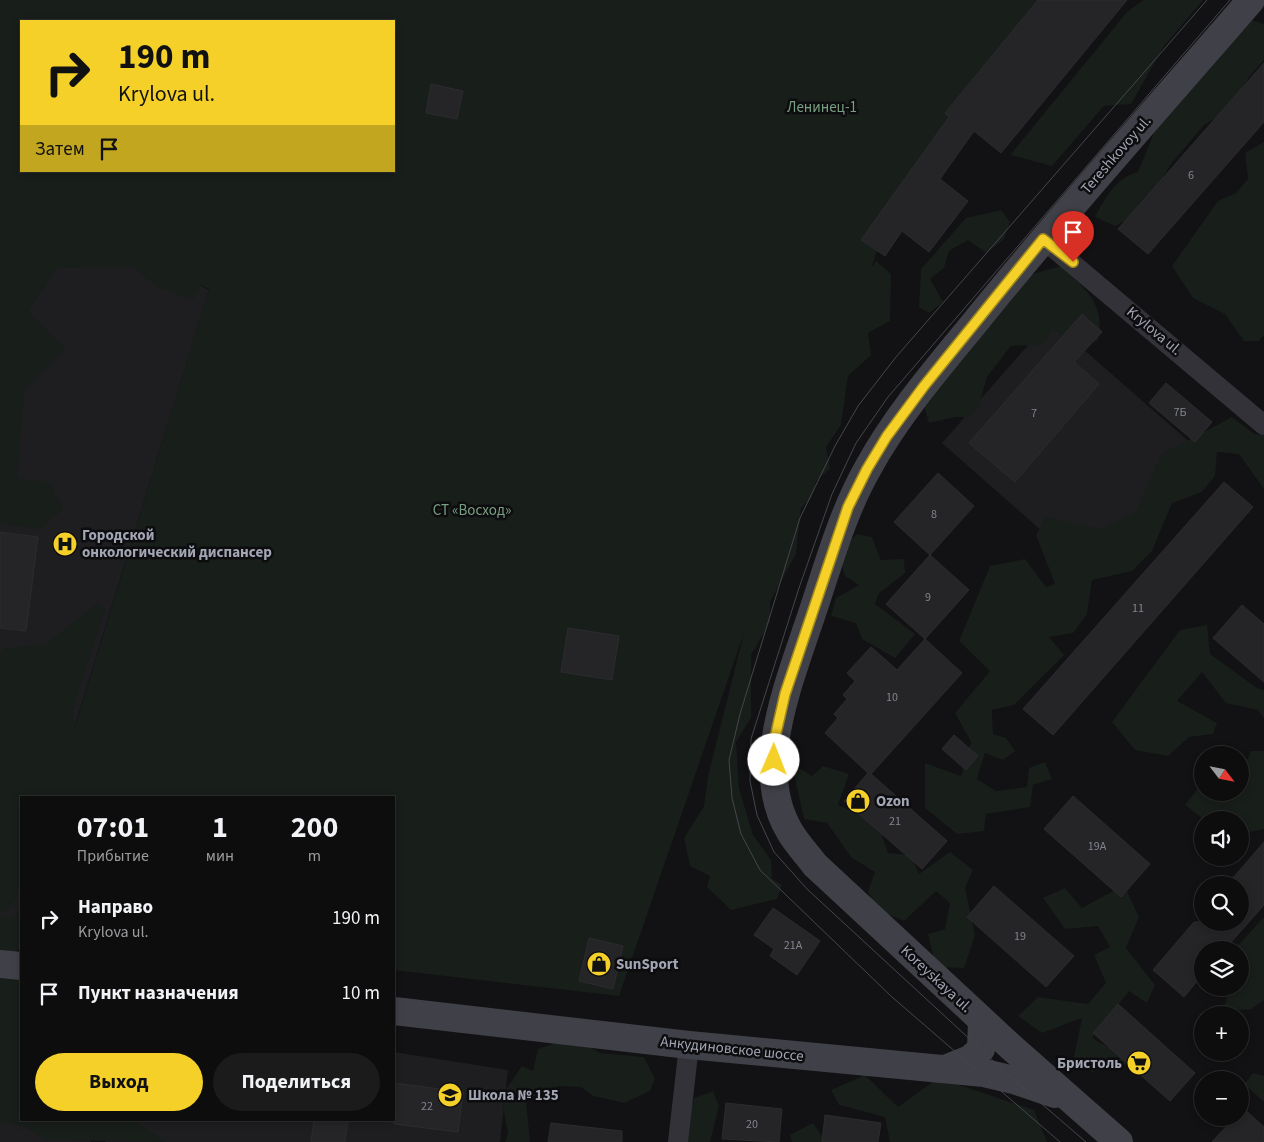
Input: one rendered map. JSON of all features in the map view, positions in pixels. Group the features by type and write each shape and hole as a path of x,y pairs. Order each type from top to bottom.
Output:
{"street":[{"name":"Tereshkovoy ul.","path":"777,797 774,742 785,694 848,507 887,436 924,386 1043,239 1251,0"},
{"name":"Krylova ul.","path":"1043,239 1264,425"},
{"name":"Koreyskaya ul.","path":"777,797 789,830 815,865 982,1021 1119,1142"},
{"path":"0,964 20,966"},
{"name":"Анкудиновское шоссе","path":"395,1011 689,1045 984,1073 1014,1080 1068,1098"},
{"path":"943,1069 970,1059 980,1049 982,1021"},
{"path":"678,1142 689,1045"}],"shaded area":[{"name":"Городской онкологический диспансер","path":"0,174 209,290 53,796 20,796 20,904 15,922 0,920"},
{"path":"1050,320 1202,453 1103,566 1078,563 942,443"},
{"path":"0,1003 20,1121 94,1121 91,1142 0,1142"},
{"name":"Школа № 135","path":"395,1052 508,1070 500,1142 106,1142 109,1121 395,1121"}],"green space":[{"name":"СТ «Восход»","path":"0,0 1038,0 945,113 967,132 933,139 862,240 877,251 871,268 876,261 891,274 890,321 868,333 871,355 848,376 841,425 826,447 830,469 816,481 812,497 801,508 796,554 770,602 770,622 751,655 751,718 736,742 739,788 753,835 771,860 772,879 782,885 777,899 731,910 707,887 710,876 690,866 684,838 704,806 708,776 744,633 619,996 395,970 395,796 20,796 20,886 18,894 7,912 0,910 0,655 3,649 46,644 97,604 105,609 72,711 75,727 209,289 201,285 192,300 158,287 133,267 57,268 28,311 65,349 24,390 17,479 49,482 63,508 40,529 0,523"},
{"path":"1143,0 1203,0 1164,46 1131,104 1104,106 1052,166 1010,155 1127,12"},
{"path":"1252,20 1264,24 1264,60 1249,77 1230,110 1204,125 1171,164 1142,212 1115,226 1095,217 1112,189 1123,179 1138,172 1160,118 1177,99 1190,91 1217,49"},
{"path":"1264,142 1264,335 1259,341 1244,341 1225,314 1193,298 1172,266 1218,201 1236,193 1248,179 1245,153"},
{"path":"1001,210 1010,222 1004,239 986,253 968,240 949,251 944,268 930,279 943,302 929,313 919,307 921,269 966,218"},
{"path":"1061,266 1092,298 1096,306 1100,327 1098,340 1077,346 1053,329 1042,345 1011,346 987,377 979,405 968,417 955,417 929,423 920,393 1015,279"},
{"path":"1232,417 1254,434 1264,435 1264,489 1239,454 1217,452 1215,476 1202,492 1172,503 1152,551 1132,571 1092,580 1087,614 1073,633 1049,637 1064,655 1014,705 992,710 993,734 1006,738 1015,751 1003,760 985,753 977,779 996,791 1027,787 1029,768 1045,762 1052,779 1033,785 1030,807 986,814 984,831 957,834 925,808 925,763 961,776 971,742 955,713 990,671 959,641 990,566 1025,559 1046,587 1055,584 1036,535 1046,517 1101,529 1136,512 1161,455"},
{"path":"857,534 872,537 881,560 904,559 905,573 879,593 875,604 915,634 895,658 862,639 856,623 831,616 836,598 859,585 845,576 838,553"},
{"path":"1207,625 1210,654 1257,688 1264,690 1264,718 1258,710 1226,703 1202,672 1177,701 1217,723 1213,734 1189,737 1168,756 1135,750 1112,722 1180,630"},
{"path":"1251,751 1264,751 1264,829 1249,832 1249,811 1194,812 1185,805 1194,793 1194,801 1249,801 1249,756"},
{"path":"792,764 812,776 823,766 849,774 838,805 877,822 888,853 910,855 919,874 950,852 973,870 965,888 975,935 964,968 936,967 928,934 945,929 950,903 936,891 904,921 878,910 868,892 875,872 852,858 827,823 804,819"},
{"path":"1124,885 1139,917 1126,948 1155,985 1147,1003 1129,991 1092,1038 1135,1062 1092,1072 1074,1057 1082,1018 1042,1033 1018,1016 1038,997 1088,1004 1106,983 1094,955 1110,947 1098,926 1065,929 1043,898 1065,888 1082,908"},
{"path":"20,904 20,947 14,954 0,951 0,917 16,918"},
{"path":"1264,917 1264,1000 1251,1009 1249,1009 1249,1006 1225,1006 1227,996 1249,996 1249,941 1242,941"},
{"path":"0,978 20,980 20,1121 134,1121 166,1142 46,1140 22,1125 0,1122"},
{"path":"570,1038 601,1053 644,1057 655,1079 650,1091 624,1103 593,1096 581,1087 558,1086 553,1096 526,1101 530,1142 505,1142 508,1133 501,1096 522,1066 533,1071 538,1049"},
{"path":"1253,1073 1264,1076 1264,1102 1249,1088 1249,1078"},
{"path":"865,1075 898,1107 938,1078 1034,1110 1047,1142 890,1142 885,1117 839,1105 831,1090"},
{"path":"713,1091 719,1106 710,1142 684,1142 694,1098"},
{"path":"813,1123 826,1142 792,1142 790,1135"}],"building":[{"path":"1038,0 1127,0 1001,153 974,131 940,179 968,201 929,252 902,231 885,256 861,240 949,117 945,113"},
{"path":"1264,63 1264,122 1148,254 1118,229"},
{"path":"431,84 463,91 457,119 426,113"},
{"path":"1082,314 1102,332 1074,362 1099,384 1015,482 969,443"},
{"path":"1166,383 1212,422 1195,442 1149,403"},
{"path":"938,473 974,506 930,555 894,522"},
{"path":"1224,482 1253,507 1053,735 1023,709"},
{"path":"0,532 38,537 26,631 0,628"},
{"path":"930,555 969,590 925,639 886,604"},
{"path":"1242,605 1264,624 1264,682 1213,638"},
{"path":"568,628 619,636 612,680 561,672"},
{"path":"925,639 962,673 871,774 947,841 922,869 844,801 868,773 825,733 838,718 834,714 847,699 843,695 855,681 847,673 871,647 897,670"},
{"path":"954,735 978,756 966,770 942,749"},
{"path":"1073,796 1150,864 1121,897 1044,829"},
{"path":"1264,842 1264,905 1249,922 1249,876 1235,876 1243,866 1249,866 1249,859"},
{"path":"994,886 1074,956 1046,987 967,917"},
{"path":"773,908 820,941 797,975 770,956 774,949 754,935"},
{"path":"1194,922 1194,931 1241,931 1232,941 1194,941 1194,985 1184,997 1153,970"},
{"path":"589,938 623,946 613,989 579,981"},
{"path":"1118,1004 1194,1074 1170,1101 1093,1033"},
{"path":"395,1083 463,1092 458,1132 394,1124"},
{"path":"726,1103 782,1109 779,1142 722,1139"},
{"path":"1249,1113 1264,1127 1264,1142 1212,1142 1227,1126 1249,1126"},
{"path":"825,1115 881,1123 878,1142 822,1142"},
{"path":"314,1121 348,1121 345,1142 311,1142"},
{"path":"551,1123 622,1131 622,1142 548,1142"}],"tram line":[{"path":"1060,1142 892,997 760,870 741,834 732,798 729,760 740,714 800,518 835,446 858,406 896,357 1207,0"},
{"path":"1086,1142 1014,1080 807,889 774,852 757,815 750,781 751,739 799,588 832,494 856,443 888,397 1230,0"}],"place":[{"name":"Городской онкологический диспансер","path":"65,544"},
{"name":"Ozon","path":"858,801"},
{"name":"SunSport","path":"599,964"},
{"name":"Бристоль","path":"1139,1063"},
{"name":"Школа № 135","path":"450,1095"}],"route":[{"path":"774,760 774,742 785,694 848,507 867,469 887,436 924,386 1043,239 1073,262"}],"park label":[{"name":"Ленинец-1","path":"822,107"}]}
